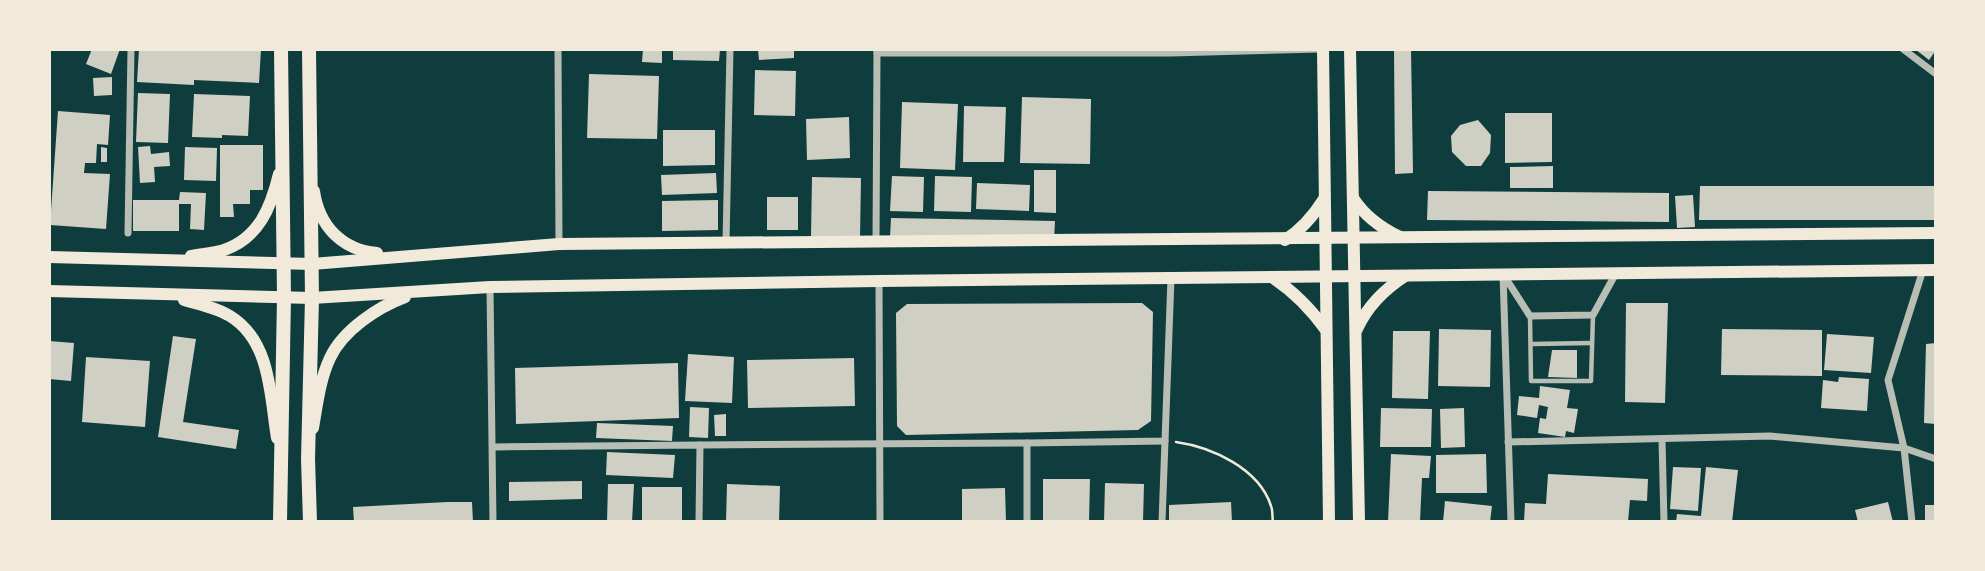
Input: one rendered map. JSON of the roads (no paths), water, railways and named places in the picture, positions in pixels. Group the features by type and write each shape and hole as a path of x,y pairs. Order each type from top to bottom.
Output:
{"highway":[{"path":"279,522 284,297 281,49"},
{"path":"309,49 312,264 308,459 310,522"}],"main road":[{"path":"1322,49 1329,522"},
{"path":"1350,49 1359,522"},
{"path":"309,149 316,201 323,219 335,237 348,246 365,252 398,256"},
{"path":"166,260 223,250 251,233 264,219 273,201 283,156"},
{"path":"1352,197 1360,209 1378,224 1403,238"},
{"path":"1284,240 1302,226 1324,198"},
{"path":"49,257 312,264 559,244 1325,240 1936,233"},
{"path":"49,291 312,299 490,287 1930,270"},
{"path":"1355,334 1364,315 1391,285 1405,275"},
{"path":"1271,276 1286,286 1315,315 1326,331"},
{"path":"308,459 319,397 330,357 366,317 383,305 419,292"},
{"path":"164,294 228,314 251,334 265,364 281,459"}],"street":[{"path":"128,233 131,49"},
{"path":"558,49 559,244"},
{"path":"726,243 730,49"},
{"path":"876,242 877,51 1322,49"},
{"path":"1903,49 1936,74"},
{"path":"1912,522 1904,448 1888,380 1930,270"},
{"path":"1503,274 1530,316 1593,315 1616,273"},
{"path":"1503,274 1511,522"},
{"path":"1162,522 1171,278"},
{"path":"879,281 880,522"},
{"path":"490,287 493,522"},
{"path":"1508,442 1770,436 1904,448 1936,459"},
{"path":"1662,439 1664,522"},
{"path":"494,447 1164,441"},
{"path":"1027,443 1027,522"},
{"path":"699,445 699,522"}],"lane":[{"path":"1530,316 1531,381 1591,381 1593,315"},
{"path":"1532,344 1591,343"}]}
